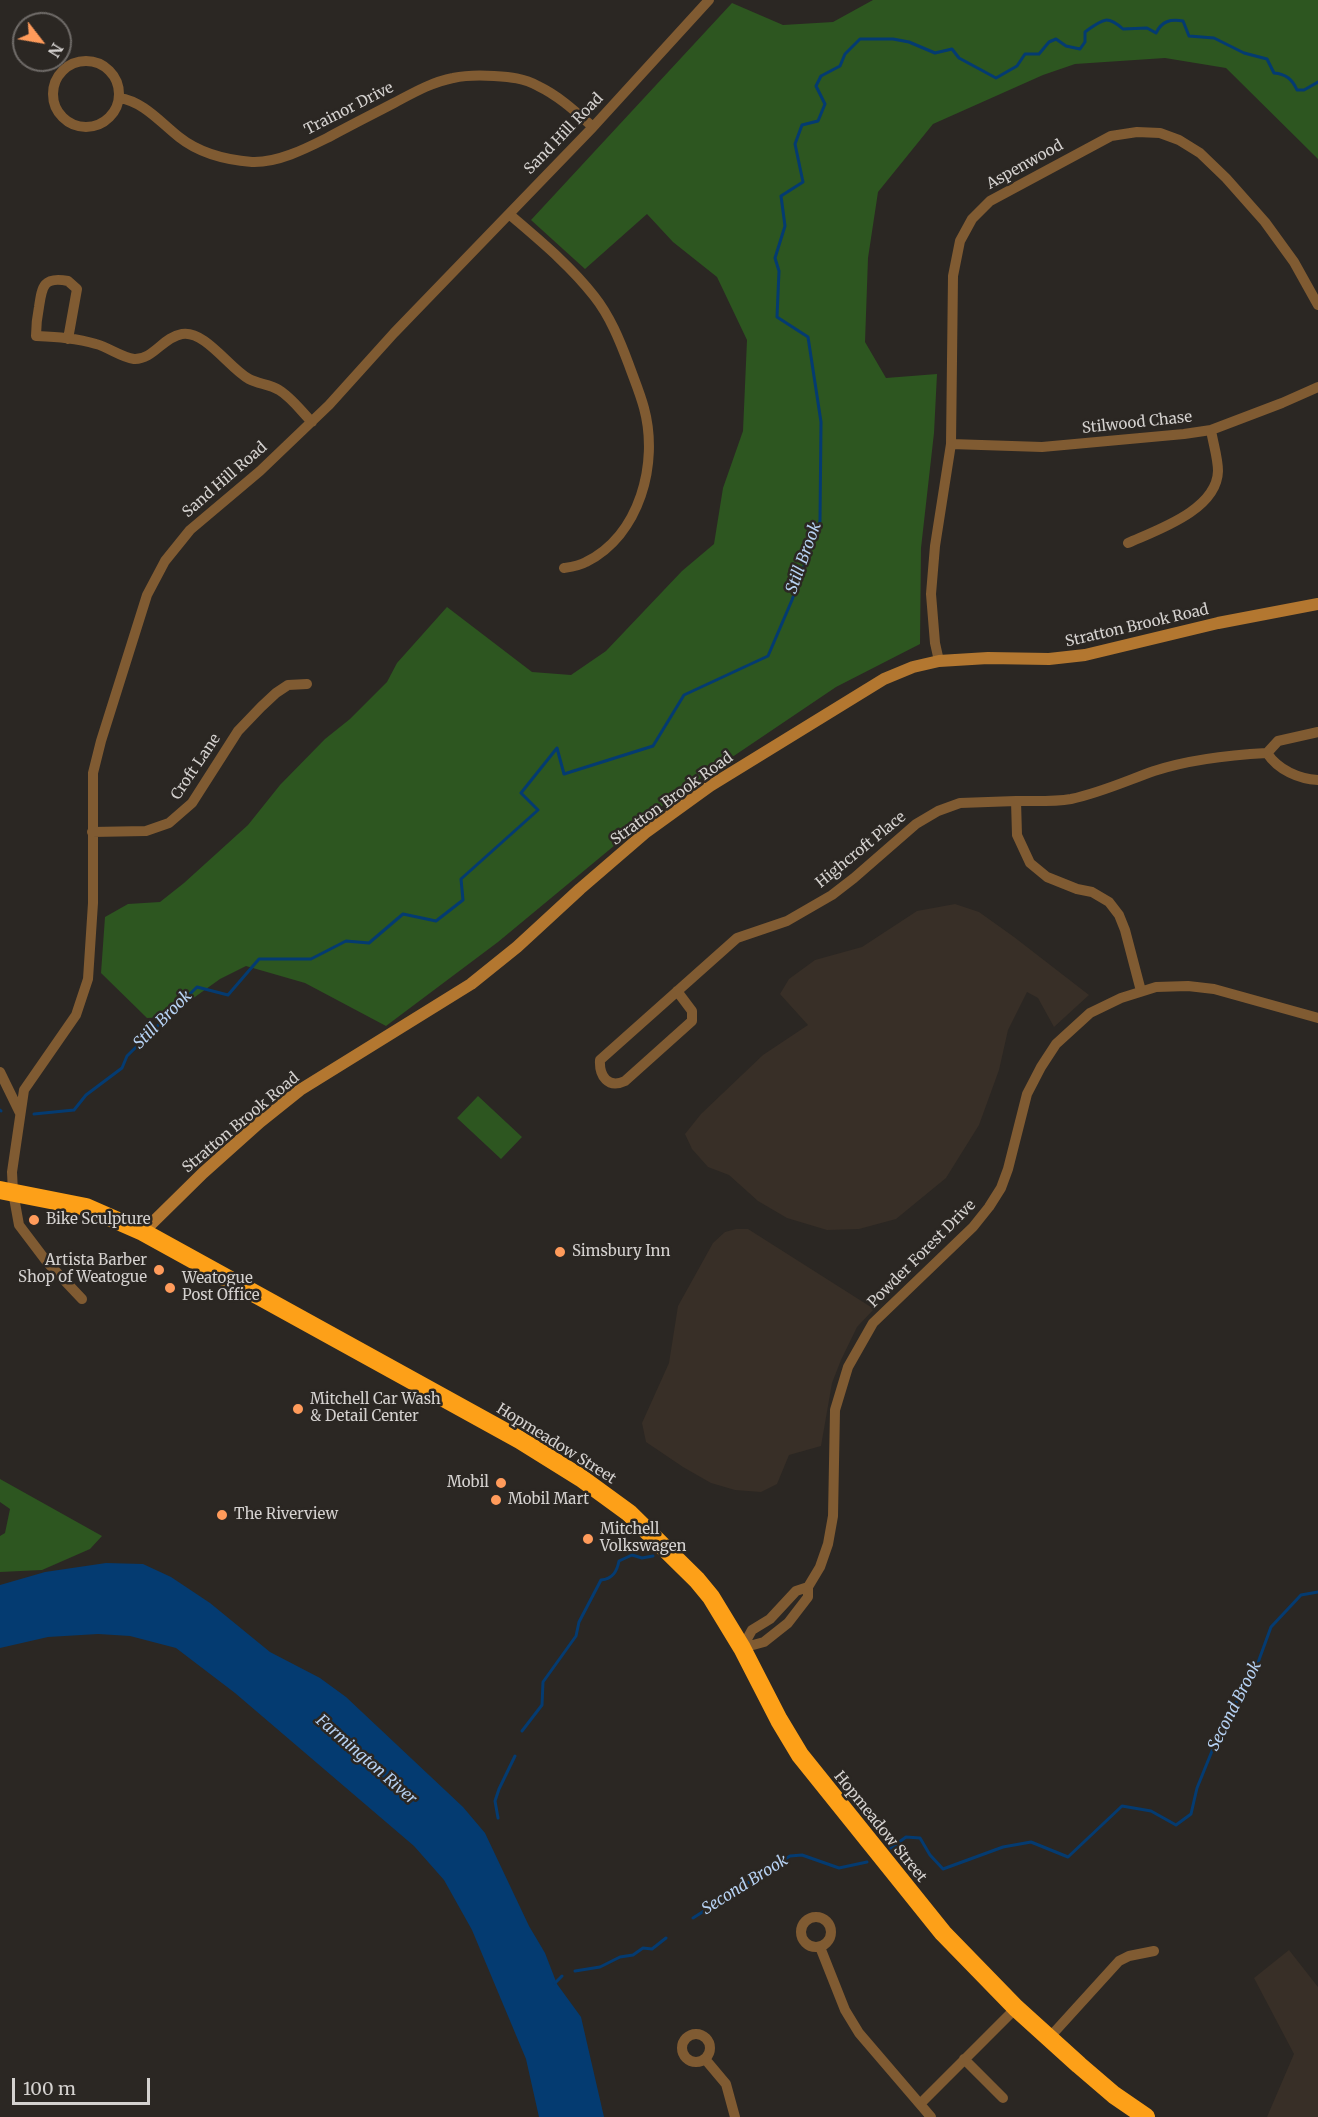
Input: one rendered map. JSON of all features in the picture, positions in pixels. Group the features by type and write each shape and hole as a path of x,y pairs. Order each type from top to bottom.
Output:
{"highway":[{"name":"Hopmeadow Street","path":"6,1191 86,1207 143,1232 520,1440 581,1478 629,1513 697,1580 711,1597 742,1648 800,1755 943,1933 1049,2038 1114,2095 1146,2117"}],"street":[{"name":"Sand Hill Road","path":"82,1299 46,1263 26,1236 19,1225 6,1191 12,1172 24,1090 76,1015 88,979 93,903 93,773 147,595 165,561 190,530 260,471 312,422 592,127 709,0"},
{"path":"89,61 108,69 115,78 119,98 116,107 105,121 88,127 71,123 58,111 53,92 55,82 69,66 89,61"},
{"name":"Trainor Drive","path":"119,98 128,99 136,104 156,117 180,138 196,147 215,156 253,162 269,161 317,143 432,84 476,75 512,77 538,86 568,105 592,127"},
{"name":"Aspenwood","path":"939,661 935,644 931,594 935,546 951,444 953,276 960,241 972,219 990,201 1071,155 1111,136 1137,132 1160,133 1179,140 1200,153 1226,178 1265,222 1293,262 1318,305"},
{"path":"508,214 558,259 594,296 620,341 644,408 648,436 648,464 638,506 618,537 603,552 584,563 564,568"},
{"path":"68,339 78,289 68,281 50,281 43,286 40,293 36,336 98,344 137,359 144,358 170,338 184,334 194,335 206,342 238,372 249,379 280,390 312,422"},
{"name":"Stilwood Chase","path":"951,444 1042,447 1121,441 1211,430 1318,387"},
{"path":"1128,543 1188,516 1206,498 1214,485 1218,472 1211,430"},
{"name":"Stratton Brook Road","path":"143,1232 203,1173 260,1122 327,1073 471,984 517,947 645,833 710,786 884,679 913,667 939,661 988,658 1049,659 1085,655 1218,623 1318,604"},
{"name":"Croft Lane","path":"92,832 146,831 169,823 192,803 238,731 261,707 288,685 307,684"},
{"name":"Highcroft Place","path":"677,991 692,1011 692,1021 625,1081 617,1085 609,1083 599,1070 600,1060 677,991 737,938 787,921 832,895 916,824 938,811 960,803 1069,799 1117,786 1173,766 1232,754 1267,753 1278,741 1318,732"},
{"path":"1267,753 1274,763 1288,772 1318,780"},
{"path":"1016,801 1017,835 1030,863 1047,877 1077,889 1092,892 1109,902 1119,915 1141,991"},
{"name":"Powder Forest Drive","path":"742,1648 764,1642 788,1623 808,1597 808,1587 820,1567 833,1516 835,1410 848,1366 873,1323 973,1227 989,1207 1008,1169 1027,1095 1056,1044 1089,1013 1156,987 1188,986 1214,989 1318,1018"},
{"path":"0,1072 20,1113"},
{"name":"Powder Forest Drive","path":"742,1648 752,1630 770,1619 796,1590 808,1587"},
{"path":"820,1947 845,2010 859,2033 924,2112 964,2059 1016,2007"},
{"path":"1049,2038 1119,1961 1129,1956 1154,1951"},
{"path":"705,2059 726,2084 735,2117"},
{"path":"964,2059 1003,2098"}],"shaded area":[{"path":"955,904 979,912 1089,995 1054,1027 1038,998 1027,992 1008,1030 999,1070 979,1125 946,1178 896,1219 859,1229 827,1230 787,1218 758,1201 729,1175 708,1167 692,1149 685,1134 701,1114 763,1055 808,1025 780,994 789,979 815,960 862,947 917,911"},
{"path":"748,1229 874,1309 857,1327 832,1383 821,1446 789,1455 777,1484 761,1492 735,1490 711,1483 683,1467 646,1442 642,1423 669,1363 678,1306 713,1243 725,1232"},
{"path":"1289,1950 1318,1987 1318,2117 1267,2117 1294,2054 1254,1978"}],"green space":[{"path":"873,0 1318,0 1318,159 1226,68 1165,58 1075,64 1043,75 933,124 878,192 868,258 865,342 886,378 937,374 934,433 921,548 920,644 836,687 673,797 498,942 386,1026 305,983 246,966 220,979 167,1017 147,1018 101,973 105,917 128,904 160,902 248,825 280,785 325,739 350,719 387,682 397,663 447,607 532,672 571,675 606,651 682,571 714,544 723,488 743,431 747,340 717,277 673,242 647,214 585,269 531,220 732,3 783,25 833,22"},
{"path":"478,1096 522,1137 501,1159 457,1118"},
{"path":"0,1479 102,1536 90,1549 42,1570 0,1572 0,1536 5,1533 10,1509 0,1502"}],"water":[{"name":"Farmington River","path":"106,1563 143,1564 171,1577 210,1603 270,1652 320,1678 346,1697 463,1807 485,1833 529,1926 545,1953 557,1984 581,2017 604,2117 539,2117 526,2059 472,1930 444,1880 414,1846 235,1693 176,1648 130,1636 98,1634 48,1637 0,1648 0,1585 45,1572"}],"waterway":[{"name":"Still Brook","path":"34,1114 74,1110 86,1095 122,1068 127,1056 197,987 228,995 259,959 311,959 346,941 369,943 403,914 436,921 463,900 461,879 538,810 521,793 557,748 564,774 653,746 684,695 768,656 792,600 820,521 821,422 808,337 777,317 779,271 775,258 785,226 781,196 803,182 795,144 802,125 818,121 825,104 816,86 821,76 840,66 845,54 860,39 893,39 909,42 935,53 952,49 959,58 996,78 1017,66 1025,54 1039,54 1049,42 1056,39 1066,46 1080,49 1085,42 1085,32 1104,20 1112,21 1123,29 1147,28 1156,33 1164,23 1178,20 1183,21 1189,36 1214,38 1244,53 1267,59 1274,73 1288,78 1297,90 1304,90 1318,82"},
{"path":"522,1731 542,1705 543,1682 576,1636 579,1622 601,1580 616,1571 619,1561 632,1555 642,1558 653,1556"},
{"name":"Second Brook","path":"891,1848 906,1837 920,1838 930,1855 943,1869 1003,1847 1031,1842 1068,1857 1122,1806 1151,1811 1176,1825 1191,1814 1197,1788 1225,1719 1252,1679 1271,1627 1301,1595 1318,1592"},
{"path":"498,1818 495,1801 515,1756"},
{"name":"Second Brook","path":"693,1918 790,1856 802,1855 839,1868 867,1862"},
{"name":"Second Brook","path":"575,1971 600,1967 620,1957 633,1955 643,1948 652,1949 666,1938"},
{"name":"Second Brook","path":"555,1983 562,1976"}],"place":[{"name":"Bike Sculpture","path":"34,1220"},
{"name":"Simsbury Inn","path":"560,1252"},
{"name":"Artista Barber Shop of Weatogue","path":"159,1270"},
{"name":"Weatogue Post Office","path":"170,1288"},
{"name":"Mitchell Car Wash & Detail Center","path":"298,1409"},
{"name":"Mobil","path":"501,1483"},
{"name":"Mobil Mart","path":"496,1500"},
{"name":"The Riverview","path":"222,1515"},
{"name":"Mitchell Volkswagen","path":"588,1539"}]}
